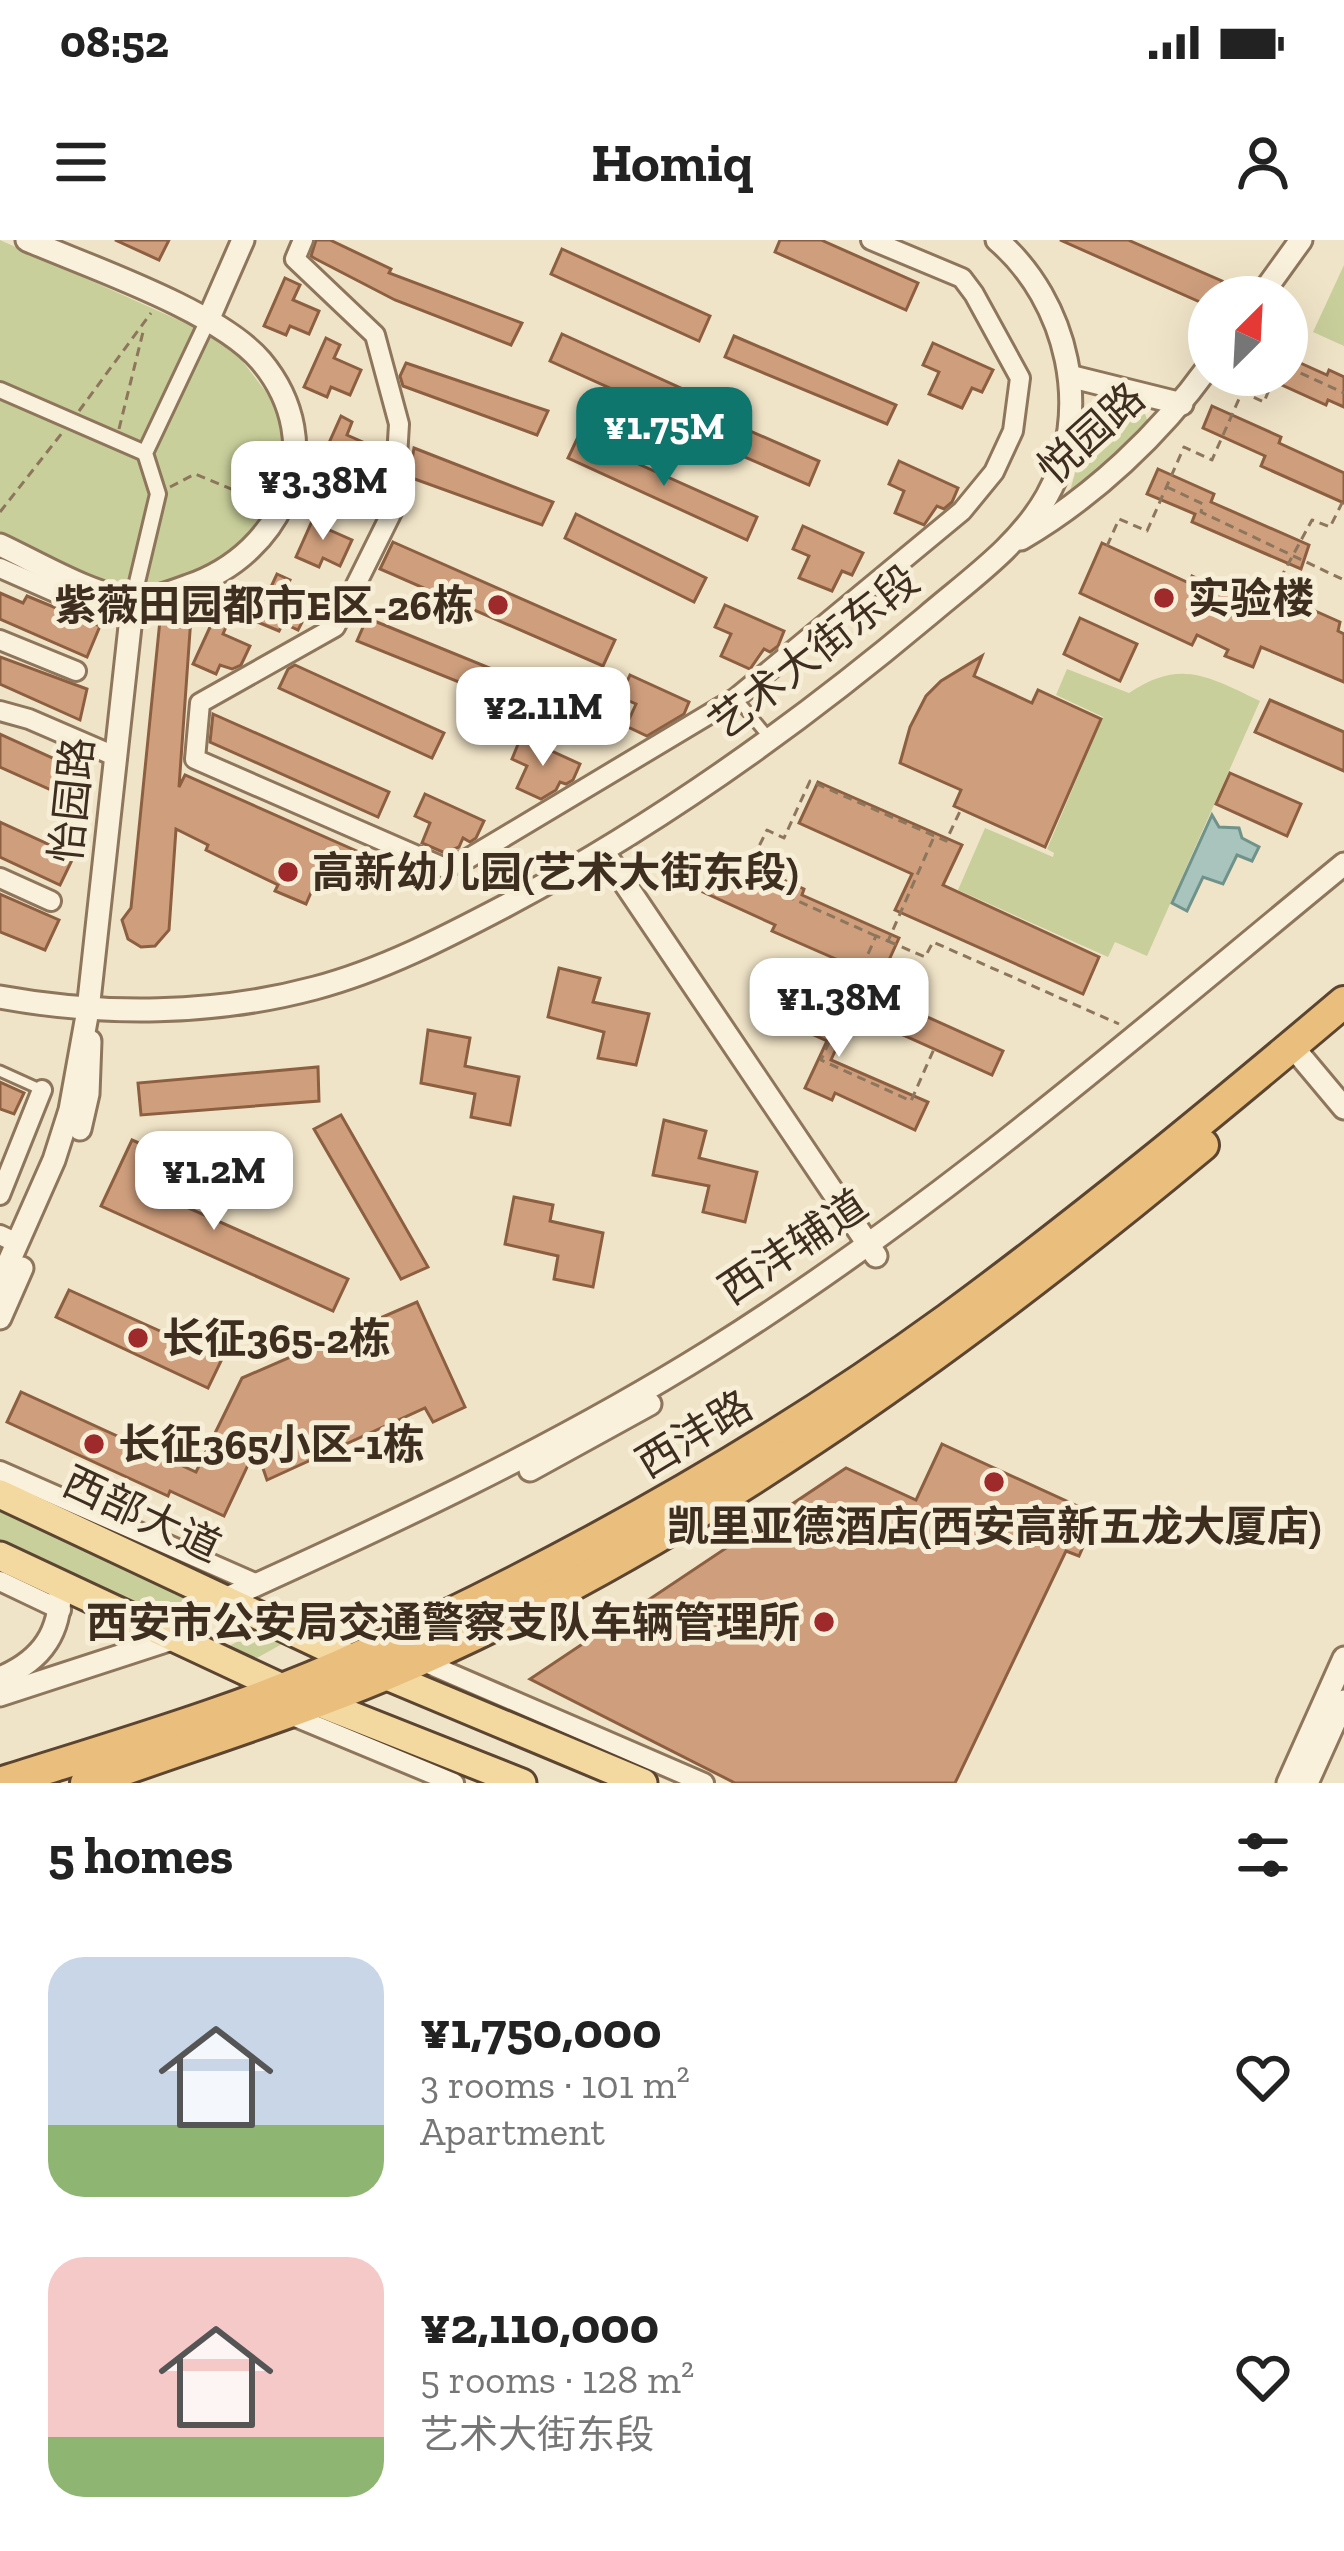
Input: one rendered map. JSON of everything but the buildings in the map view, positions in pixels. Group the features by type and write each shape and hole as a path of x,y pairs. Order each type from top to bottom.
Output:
{"highway":[{"name":"西沣路","path":"0,1783 283,1700 314,1701 385,1675 601,1569 921,1365 1116,1217 1298,1053 1344,1002"},
{"name":"西沣路","path":"86,1783 283,1700 590,1544 720,1469 946,1320 1298,1053 1344,1027"}],"main road":[{"name":"西部大道","path":"0,1494 241,1597 385,1675 643,1783"},
{"path":"0,1556 60,1597 176,1638 283,1700"},
{"path":"314,1701 522,1783"}],"street":[{"path":"0,545 94,587 134,599 169,593 237,562 275,524 291,486 293,446 285,400 259,358 208,320 27,240"},
{"path":"134,599 158,494 145,453 243,240"},
{"path":"303,240 295,260 375,334 398,424 394,508 334,627 200,703 195,759 445,868 469,859 736,698 962,512 994,472 1013,431 1020,378 962,278 872,240"},
{"path":"997,240 1036,286 1072,377 1182,404"},
{"path":"1275,276 1301,240"},
{"name":"艺术大街东段","path":"0,997 88,1010 151,1010 271,998 316,987 433,943 603,850 771,740 850,681 1012,544 1058,473 1072,403 1072,377"},
{"path":"0,390 145,453"},
{"name":"悦园路","path":"1012,544 1068,511 1188,396"},
{"path":"0,568 98,611"},
{"name":"怡园路","path":"0,1282 9,1239 64,1132 88,1010 134,599"},
{"path":"0,640 76,671"},
{"path":"0,711 117,757"},
{"path":"603,850 872,1250"},
{"name":"西沣辅道","path":"241,1597 488,1492 602,1432 727,1356 872,1250 1344,864"},
{"path":"0,878 50,902"},
{"name":"西沣辅道","path":"872,1250 985,1175 1344,882"},
{"name":"怡园路","path":"0,1318 80,1126 91,1056 88,1010"},
{"path":"1298,1053 1344,1108"},
{"path":"0,1195 42,1090"},
{"path":"0,1471 241,1597"},
{"path":"0,1581 60,1597 38,1655 28,1666 0,1678"},
{"path":"0,1695 176,1638"},
{"path":"1288,1783 1344,1658"},
{"path":"417,1659 704,1783"},
{"path":"283,1700 454,1783"},
{"path":"1307,1783 1344,1701"}],"lane":[{"path":"736,698 771,740"},
{"path":"0,1071 42,1090"}],"path":[{"path":"0,512 145,326 159,298"},
{"path":"116,439 145,326"},
{"path":"1308,377 1344,393"},
{"path":"1106,546 1119,519 1148,532 1184,447 1212,460 1240,396"},
{"path":"158,494 195,474 275,508"},
{"path":"1167,488 1203,504 1202,512 1344,580"},
{"path":"1273,592 1312,520 1330,527 1343,500"},
{"path":"961,809 946,841 810,781 784,838 766,830 744,878 925,957 932,941 1120,1024"},
{"path":"888,941 934,836"},
{"path":"876,936 821,1060 911,1101 934,1049"}],"green space":[{"path":"0,240 212,335 234,350 273,401 286,452 275,501 245,547 175,582 145,587 113,583 0,537"},
{"path":"1344,265 1344,346 1313,332"},
{"path":"1102,398 1119,399 1144,411 1148,422 1069,495 1082,447 1084,411"},
{"path":"1067,669 1129,693 1164,676 1195,675 1260,701 1147,956 1115,942 1108,957 958,890 985,828 1053,857 1047,849 1103,717 1056,695"},
{"path":"0,1508 210,1606 210,1615 182,1629 0,1543"},
{"path":"260,1630 284,1643 255,1659 229,1646"}],"water":[{"path":"1212,815 1219,827 1239,828 1242,838 1259,847 1252,861 1237,855 1223,884 1203,877 1187,911 1172,903"}],"place":[{"name":"实验楼","path":"1164,598"},
{"name":"紫薇田园都市E区-26栋","path":"498,605"},
{"name":"高新幼儿园(艺术大街东段)","path":"288,872"},
{"name":"长征365-2栋","path":"138,1338"},
{"name":"长征365小区-1栋","path":"94,1444"},
{"name":"凯里亚德酒店(西安高新五龙大厦店)","path":"994,1482"},
{"name":"西安市公安局交通警察支队车辆管理所","path":"824,1622"}]}
